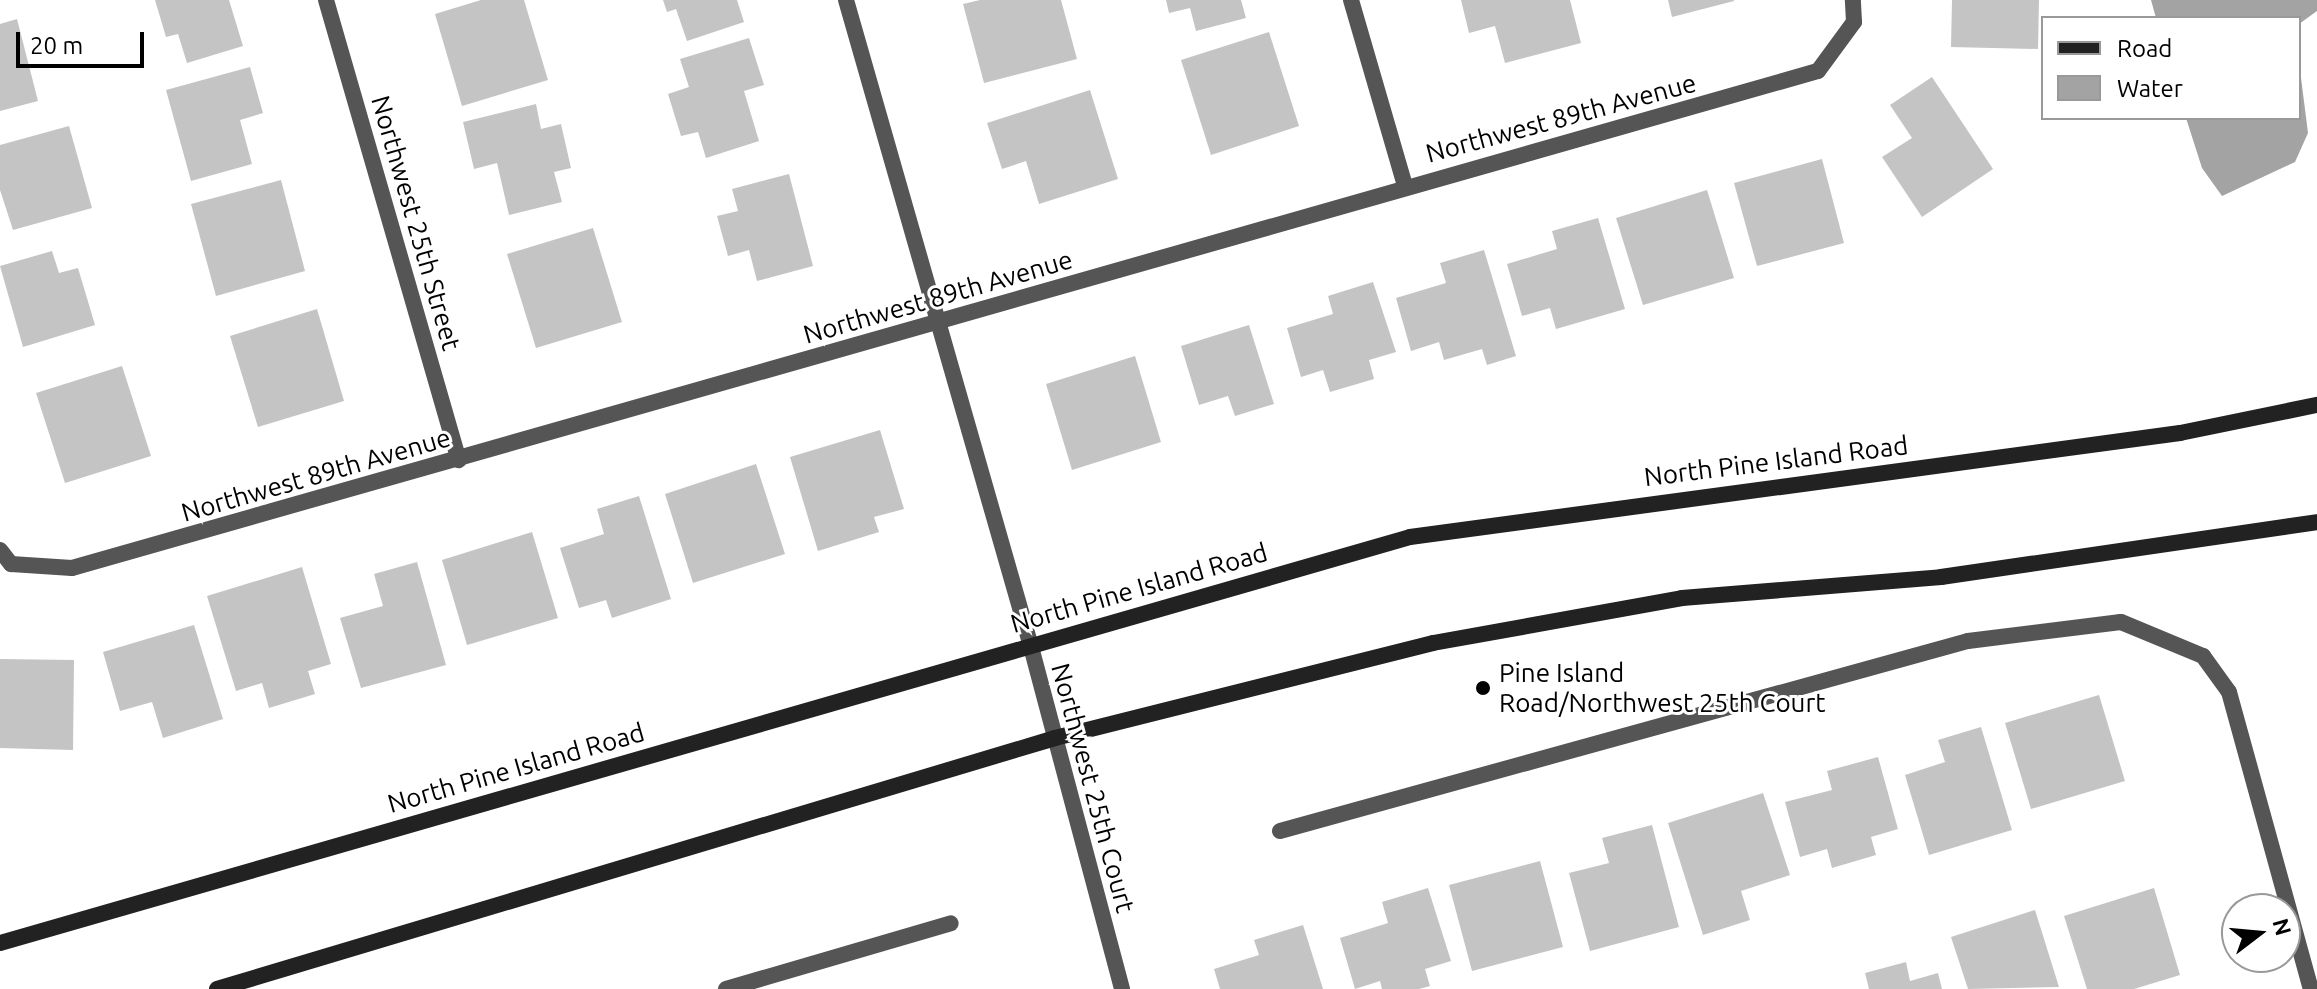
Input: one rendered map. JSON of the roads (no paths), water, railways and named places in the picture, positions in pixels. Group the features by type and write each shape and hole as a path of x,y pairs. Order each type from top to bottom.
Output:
{"main road":[{"name":"North Pine Island Road","path":"0,943 1030,643 1410,537 2180,433 2317,405"},
{"path":"217,989 1055,738 1433,643 1682,598 1941,577 2317,522"}],"street":[{"name":"Northwest 25th Street","path":"326,0 459,460"},
{"name":"Northwest 25th Court","path":"846,0 1030,643 1122,989"},
{"path":"1351,0 1405,186"},
{"name":"Northwest 89th Avenue","path":"0,550 11,564 72,568 459,460 1405,186 1818,71 1854,22 1853,0"},
{"path":"1280,831 1968,641 2121,622 2203,656 2229,692 2311,989"},
{"path":"726,989 951,923"}],"water":[{"path":"2151,0 2317,0 2317,11 2301,23 2301,16 2155,16"},
{"path":"2301,78 2308,133 2295,162 2222,196 2202,168 2187,120 2301,120"}],"place":[{"name":"Pine Island Road/Northwest 25th Court","path":"1483,688"}]}
